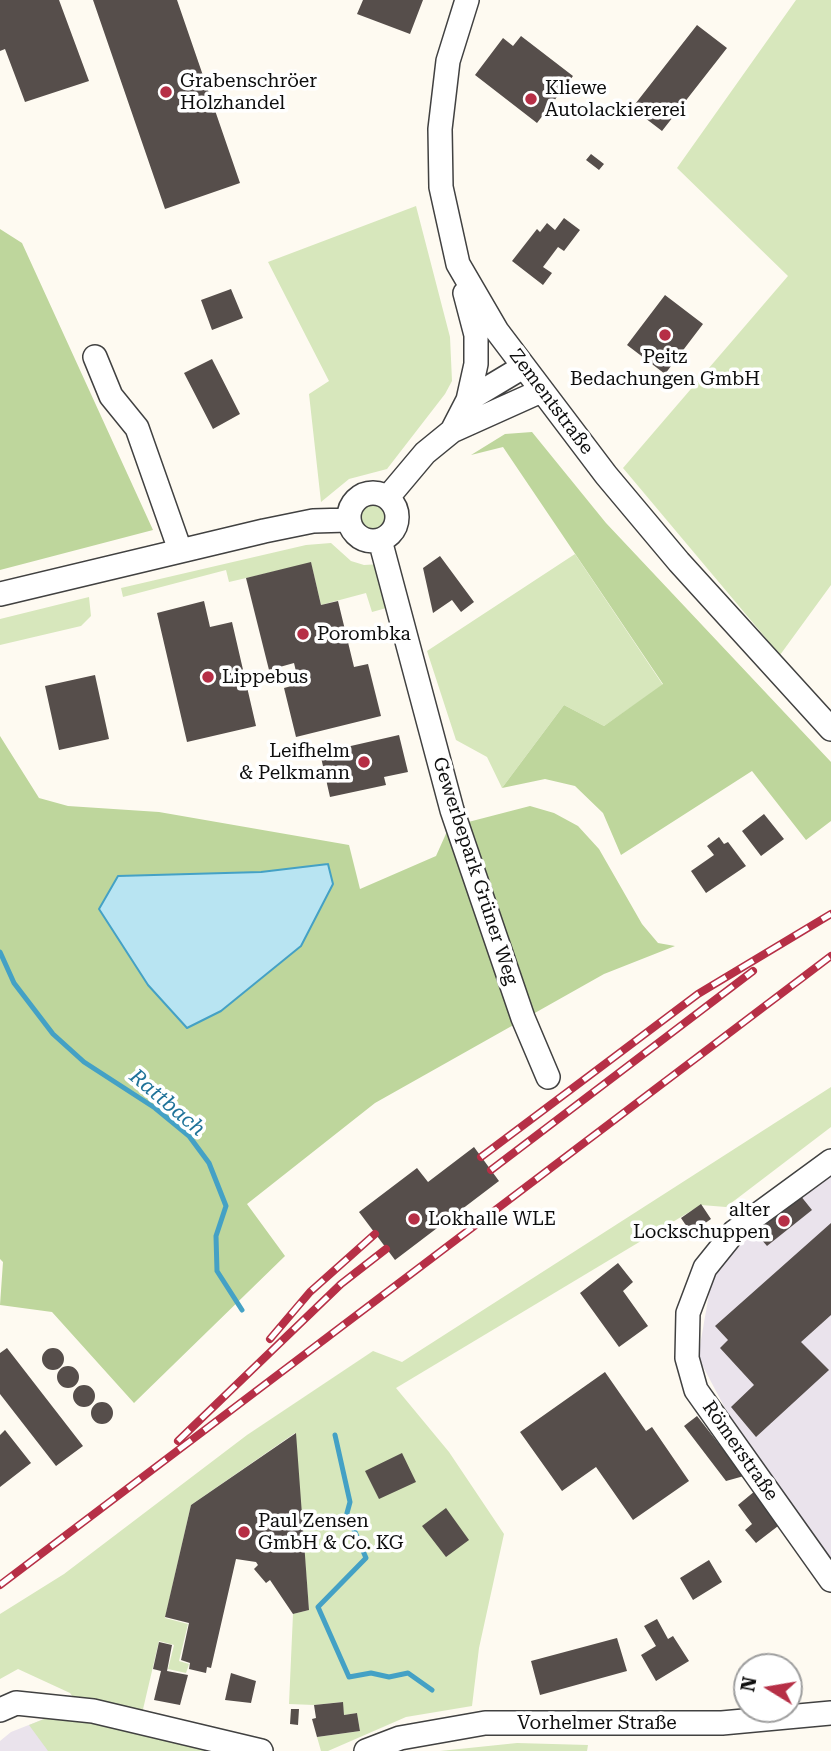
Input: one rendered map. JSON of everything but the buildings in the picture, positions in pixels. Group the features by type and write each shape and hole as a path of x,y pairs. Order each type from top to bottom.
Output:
{"street":[{"name":"Zementstraße","path":"467,2 448,61 440,141 441,187 458,264 477,299 541,391 679,562 831,729"},
{"path":"452,430 468,400 476,364 476,335 458,264"},
{"path":"96,357 111,396 137,428 180,550"},
{"path":"468,400 523,367"},
{"path":"388,497 425,453 452,430 541,391"},
{"path":"378,492 388,497 398,516 389,535 380,540 359,537 348,520 349,508 356,499 366,493 378,492"},
{"path":"0,594 313,521 348,520"},
{"name":"Gewerbepark Grüner Weg","path":"380,540 452,810 523,1018 548,1077"},
{"name":"Römerstraße","path":"831,1161 734,1232 705,1268 688,1313 687,1347 696,1390 831,1580"},
{"path":"0,1710 16,1703 93,1710 261,1751"},
{"name":"Vorhelmer Straße","path":"366,1751 400,1738 485,1723 722,1723 831,1713"}],"shaded area":[{"path":"831,1174 831,1562 727,1412 698,1357 713,1271 755,1232"},
{"path":"54,1715 195,1751 0,1751 0,1741 11,1732"}],"green space":[{"path":"796,0 831,0 831,585 780,655 623,468 788,276 677,168"},
{"path":"416,206 450,337 452,381 387,469 349,479 321,502 309,394 329,381 268,262"},
{"path":"0,229 22,243 153,530 0,570"},
{"path":"532,432 606,523 831,762 831,821 806,840 752,771 621,855 603,813 575,786 545,779 502,788 564,705 604,726 663,684 503,447 471,455 505,434"},
{"path":"372,503 381,507 385,516 381,525 372,529 363,525 359,516 363,507"},
{"path":"331,543 351,561 364,565 381,564 390,607 372,612 366,593 321,605 311,563 229,582 226,570 123,597 121,588 306,545"},
{"path":"575,554 663,685 604,726 564,705 502,788 487,757 456,740 427,651"},
{"path":"89,597 91,616 81,626 0,645 0,619"},
{"path":"0,736 39,798 68,806 159,812 349,845 360,889 436,856 449,827 530,806 554,813 578,826 599,849 642,924 658,943 675,946 604,974 375,1103 247,1204 285,1256 134,1403 52,1312 0,1305 3,1262 0,1259"},
{"path":"831,1087 831,1127 726,1207 701,1205 396,1388 449,1452 504,1534 479,1648 472,1706 406,1717 328,1751 321,1751 317,1737 360,1731 357,1713 344,1715 342,1702 289,1704 293,1614 309,1610 295,1433 191,1505 165,1618 188,1624 179,1661 189,1664 186,1673 168,1669 174,1645 159,1641 140,1722 83,1710 70,1693 18,1669 0,1679 0,1614 64,1574 247,1435 373,1351 402,1362"},
{"path":"54,1715 217,1751 48,1751 29,1725"},
{"path":"517,1743 588,1745 587,1751 440,1751"}],"water":[{"path":"328,864 333,884 301,946 221,1011 187,1028 148,985 99,909 118,876 261,872"}],"waterway":[{"name":"Rattbach","path":"0,952 14,983 53,1034 84,1062 155,1108 189,1136 209,1163 226,1206 216,1236 217,1271 242,1310"},
{"name":"Rattbach","path":"335,1435 350,1502 347,1513 366,1558 318,1607 349,1677 371,1673 389,1677 408,1673 432,1690"}],"railway":[{"path":"481,1157 698,994 831,914"},
{"path":"0,1585 831,956"},
{"path":"491,1170 753,971"},
{"path":"270,1339 310,1292 375,1234"},
{"path":"178,1441 341,1284 386,1249"}],"place":[{"name":"Grabenschröer Holzhandel","path":"166,92"},
{"name":"Kliewe Autolackiererei","path":"531,99"},
{"name":"Peitz Bedachungen GmbH","path":"665,335"},
{"name":"Porombka","path":"303,634"},
{"name":"Lippebus","path":"208,677"},
{"name":"Leifhelm & Pelkmann","path":"364,762"},
{"name":"Lokhalle WLE","path":"414,1219"},
{"name":"alter Lockschuppen","path":"784,1221"},
{"name":"Paul Zensen GmbH & Co. KG","path":"244,1532"}]}
